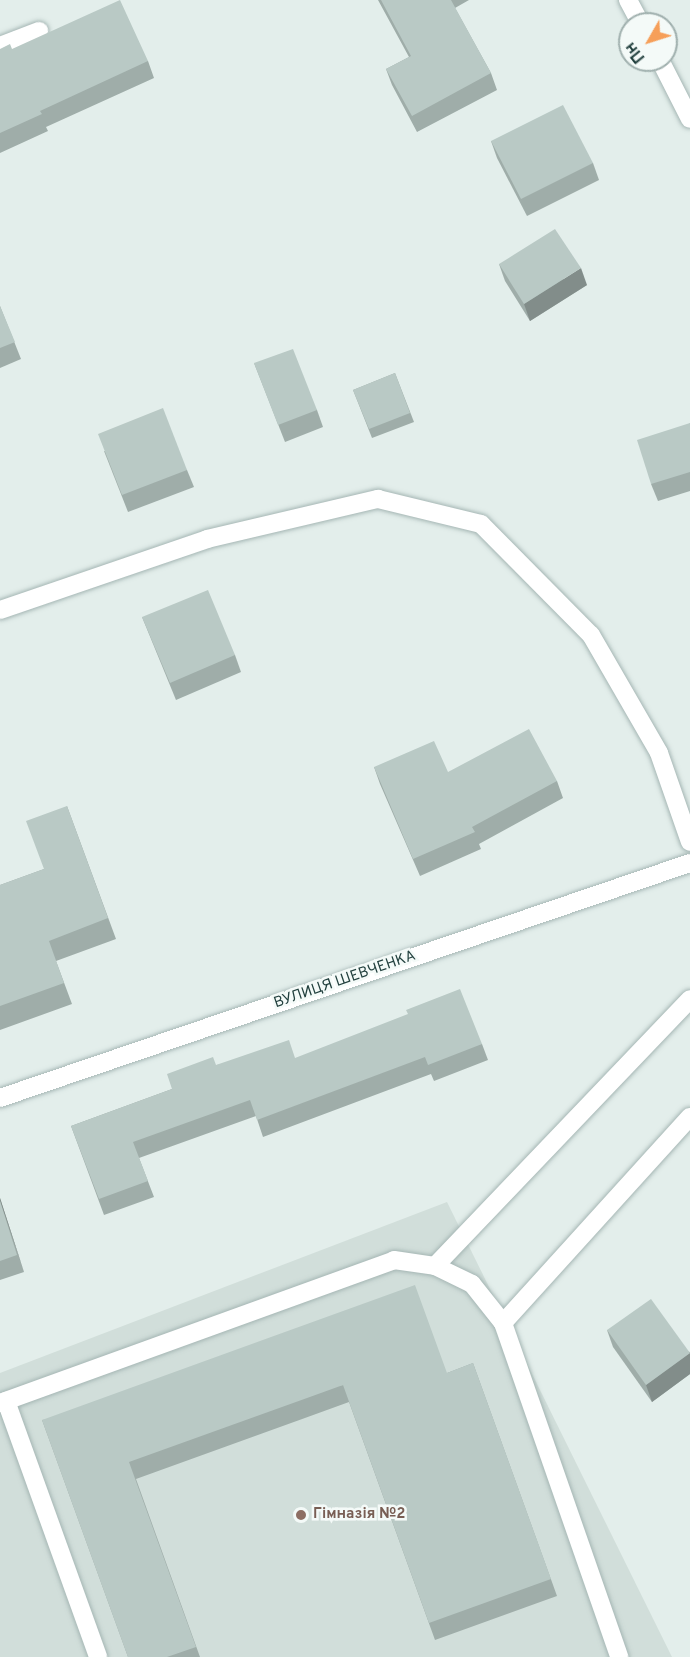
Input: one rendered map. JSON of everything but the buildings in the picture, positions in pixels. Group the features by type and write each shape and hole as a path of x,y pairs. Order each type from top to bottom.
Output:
{"street":[{"path":"0,46 39,31"},
{"path":"666,72 690,118"},
{"path":"0,610 207,539 378,499 481,524 591,635 659,753 690,842"},
{"name":"ВУЛИЦЯ ШЕВЧЕНКА","path":"0,1098 690,863"},
{"path":"435,1266 690,999"},
{"path":"503,1323 690,1117"},
{"path":"98,1657 3,1402 394,1260 435,1266 472,1284 503,1323 620,1657"}],"shaded area":[{"name":"Гімназія №2","path":"447,1202 672,1657 0,1657 0,1373"}],"place":[{"name":"Гімназія №2","path":"301,1515"}]}
